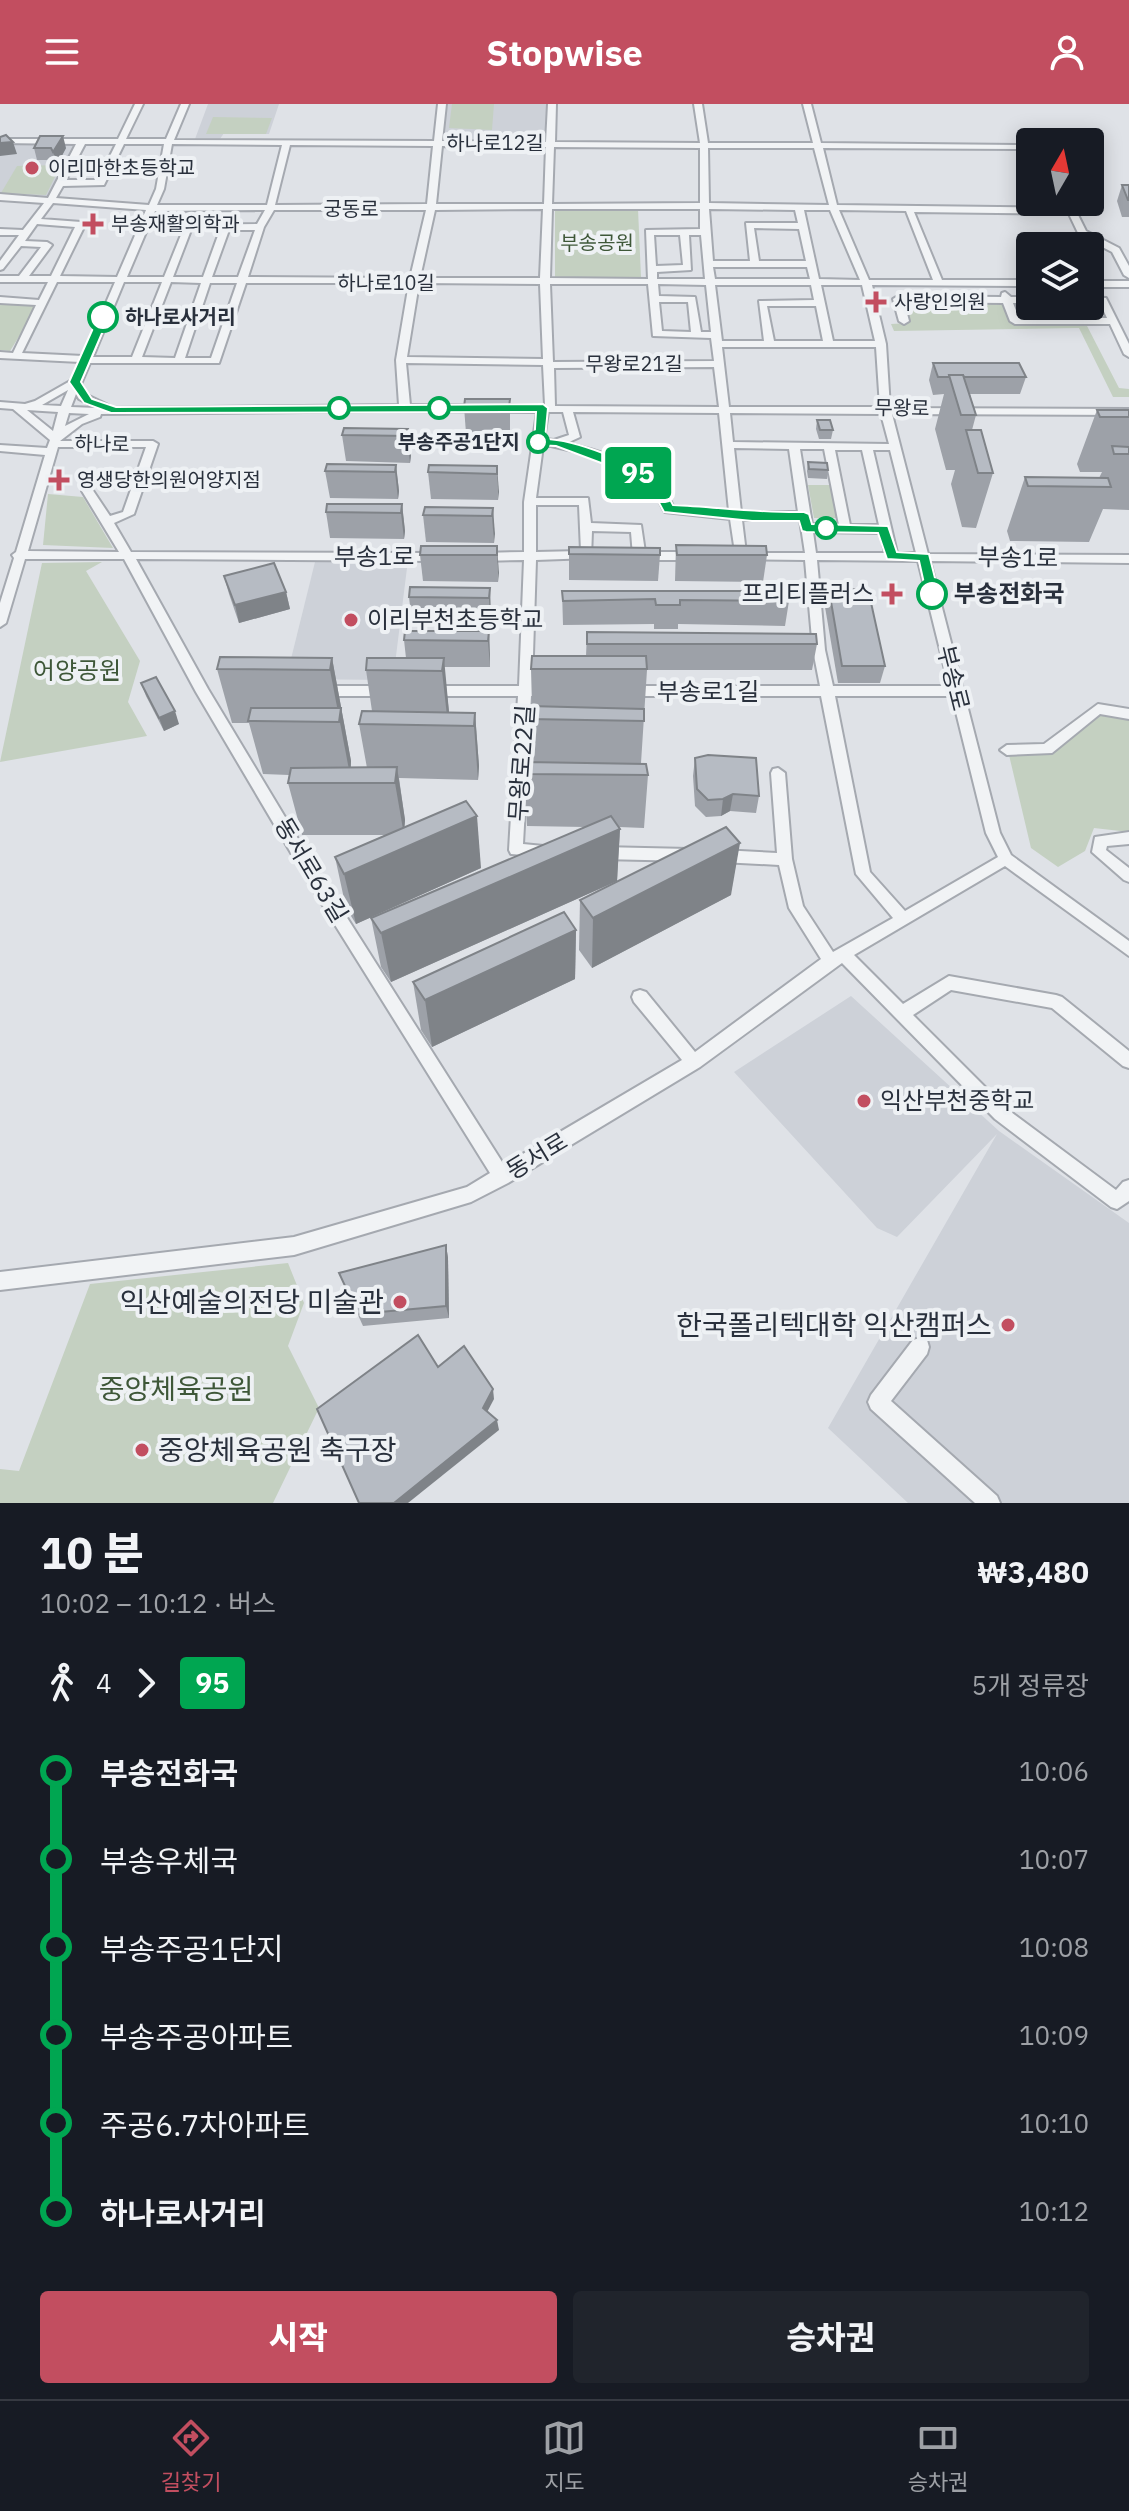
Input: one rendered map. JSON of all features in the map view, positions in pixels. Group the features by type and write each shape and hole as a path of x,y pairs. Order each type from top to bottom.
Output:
{"street":[{"path":"60,183 101,183 139,104"},
{"name":"하나로","path":"0,623 18,555 64,411 160,189 169,141 185,104"},
{"path":"405,408 401,360 431,209 442,104"},
{"path":"546,408 545,282 552,104"},
{"path":"698,104 704,144 705,232 740,556"},
{"name":"부송로","path":"807,104 834,209 867,285 881,344 885,408 993,833 1006,859"},
{"path":"0,141 169,141"},
{"path":"0,232 24,228 35,221 51,200 82,141"},
{"name":"하나로12길","path":"169,141 1016,147"},
{"path":"0,355 215,361 260,227 270,209 287,142"},
{"path":"107,205 126,204 160,189 163,201 191,209"},
{"name":"궁동로","path":"0,197 191,209 703,206 1072,211 1082,233 1116,250"},
{"path":"107,205 125,207 145,223 191,209"},
{"path":"799,209 829,344"},
{"path":"909,209 939,284"},
{"path":"16,356 81,225 35,221"},
{"path":"0,222 24,228"},
{"path":"755,263 749,225 802,226"},
{"path":"136,360 188,227 260,227"},
{"path":"179,360 225,227"},
{"path":"0,267 18,243 24,228"},
{"path":"705,232 649,232 657,334 696,334 718,340 770,344 881,344"},
{"path":"653,269 688,268 684,232"},
{"path":"18,243 47,245 21,280"},
{"path":"1129,250 1116,250 1129,275"},
{"path":"709,264 810,264"},
{"name":"하나로10길","path":"0,279 867,285 1016,283"},
{"path":"1001,283 1015,321 1113,321"},
{"path":"1104,284 1129,284"},
{"path":"655,299 692,299 696,334"},
{"path":"904,321 898,299 1016,299"},
{"path":"0,300 42,303"},
{"path":"1104,302 1129,354"},
{"path":"770,344 762,303 819,303"},
{"name":"무왕로21길","path":"401,360 720,364"},
{"path":"17,407 38,403 75,382 88,401 115,410"},
{"name":"무왕로","path":"0,405 64,411 885,408 1129,412"},
{"path":"17,407 53,445"},
{"name":"무왕로22길","path":"546,408 530,502 526,691 516,850 564,851"},
{"path":"538,442 558,442 575,437 567,408"},
{"path":"0,448 53,445 78,422 115,410"},
{"path":"558,442 637,472 657,488 669,509 845,528 884,529"},
{"name":"하나로","path":"53,445 153,444 128,514 108,521"},
{"path":"728,445 895,447"},
{"path":"794,447 811,556 819,650 863,874 904,920"},
{"path":"829,447 845,528"},
{"path":"867,448 892,556"},
{"path":"88,491 128,557"},
{"path":"467,557 594,555 586,527 584,501 530,502"},
{"path":"586,527 637,528 633,556 711,556"},
{"name":"부송1로","path":"18,555 452,557"},
{"name":"부송1로","path":"726,556 1129,559"},
{"name":"동서로63길","path":"128,557 442,1085 502,1177"},
{"path":"308,691 400,691"},
{"path":"415,691 558,691"},
{"name":"부송로1길","path":"621,691 957,691"},
{"path":"1007,750 1047,749 1098,709 1129,714"},
{"path":"778,773 785,859 796,908 838,958 901,1014 1001,1114 1123,1194"},
{"path":"1129,838 1100,841 1099,852 1129,876"},
{"path":"579,852 785,859"},
{"path":"1006,859 1129,950"},
{"name":"동서로","path":"0,1281 294,1246 471,1194 694,1062 838,958 1006,859"},
{"path":"901,1014 949,983 1056,1002 1129,1061"},
{"path":"640,997 694,1062"},
{"path":"920,1347 878,1402 990,1503"}],"shaded area":[{"path":"208,104 279,104 269,134 224,133 220,139 195,139"},
{"path":"448,104 548,104 544,138 542,141 441,139"},
{"name":"이리마한초등학교","path":"0,142 79,142 47,196 0,193"},
{"name":"이리부천초등학교","path":"408,560 393,680 286,679 315,562"},
{"name":"한국폴리텍대학 익산캠퍼스","path":"851,996 999,1131 1129,1223 1129,1503 908,1503 828,1428 997,1134 897,1237 877,1228 734,1072"}],"green space":[{"path":"452,104 494,104 492,130 449,128"},
{"path":"213,117 272,118 266,134 206,134"},
{"path":"61,165 46,195 1,193 17,166"},
{"name":"부송공원","path":"555,209 638,209 641,277 555,278"},
{"path":"903,300 1004,300 1013,324 1086,324 1119,388 1129,389 1129,397 1113,397 1079,328 894,331 891,324 909,323"},
{"path":"0,302 38,306 10,351 0,350"},
{"path":"808,485 831,485 839,518 814,518"},
{"path":"48,494 83,497 113,548 43,545"},
{"name":"어양공원","path":"102,562 86,571 140,661 128,702 147,736 0,762 42,563"},
{"path":"1101,713 1129,717 1129,832 1094,828 1085,851 1058,867 1031,848 1009,755 1050,754"},
{"name":"중앙체육공원","path":"288,1263 304,1303 288,1346 319,1408 273,1503 0,1503 0,1469 19,1471 90,1284"}],"building":[{"path":"6,135 13,142 0,143 0,137"},
{"path":"40,136 63,136 53,152 51,148 34,148"},
{"path":"1122,185 1129,185 1129,200 1128,200"},
{"path":"933,363 1019,363 1026,377 938,377"},
{"path":"949,375 963,375 976,415 961,415"},
{"path":"465,399 510,399 509,407 464,407"},
{"path":"1097,410 1129,410 1129,417 1100,417"},
{"path":"817,420 830,420 833,430 820,430"},
{"path":"344,428 408,429 407,436 342,435"},
{"path":"966,430 981,430 993,473 978,473"},
{"path":"1112,446 1129,447 1129,454 1114,454"},
{"path":"808,462 827,463 828,470 809,469"},
{"path":"327,464 396,465 395,472 325,471"},
{"path":"429,465 497,466 497,474 428,472"},
{"path":"1025,477 1108,478 1111,487 1028,486"},
{"path":"327,504 402,504 401,513 326,512"},
{"path":"425,507 493,508 492,516 423,515"},
{"path":"676,545 766,546 767,555 677,555"},
{"path":"421,546 497,546 497,555 420,555"},
{"path":"569,547 660,548 660,555 569,554"},
{"path":"274,563 286,592 235,605 224,576"},
{"path":"410,587 490,588 489,598 409,597"},
{"path":"868,589 885,666 842,666 829,590"},
{"path":"562,591 788,591 789,601 680,600 680,605 656,605 655,599 563,601"},
{"path":"405,631 489,631 488,641 404,640"},
{"path":"587,632 816,634 817,644 587,644"},
{"path":"532,656 646,656 647,669 531,669"},
{"path":"220,657 332,658 330,670 217,669"},
{"path":"367,658 444,658 442,671 366,670"},
{"path":"156,677 175,711 159,718 141,683"},
{"path":"529,706 644,709 644,721 528,719"},
{"path":"251,708 341,708 339,722 248,721"},
{"path":"362,711 475,713 474,726 359,724"},
{"path":"708,755 756,758 759,796 733,794 723,799 708,800 697,789 695,758"},
{"path":"526,762 646,764 648,775 525,774"},
{"path":"397,767 395,783 288,783 291,768"},
{"path":"466,801 477,816 344,874 335,857"},
{"path":"611,816 620,829 381,933 371,918"},
{"path":"726,827 740,843 593,918 580,900"},
{"path":"564,912 576,930 425,1000 413,982"},
{"name":"익산예술의전당 미술관","path":"446,1245 446,1306 358,1314 339,1273"},
{"path":"418,1335 438,1367 464,1346 493,1389 483,1408 497,1420 394,1503 359,1503 317,1409"}],"bus line":[{"name":"95","path":"103,317 75,382 88,401 115,410 543,408 538,442 558,442 637,472 657,488 669,509 727,512 752,517 804,516 806,528 884,529 892,556 924,557 932,594"}],"place":[{"name":"이리마한초등학교","path":"32,168"},
{"name":"부송재활의학과","path":"93,224"},
{"name":"사랑인의원","path":"876,302"},
{"name":"하나로사거리","path":"103,317"},
{"name":"부송주공1단지","path":"538,442"},
{"name":"영생당한의원어양지점","path":"59,480"},
{"name":"프리티플러스","path":"892,594"},
{"name":"부송전화국","path":"932,594"},
{"name":"이리부천초등학교","path":"351,620"},
{"name":"익산부천중학교","path":"864,1101"},
{"name":"익산예술의전당 미술관","path":"400,1302"},
{"name":"한국폴리텍대학 익산캠퍼스","path":"1008,1325"},
{"name":"중앙체육공원 축구장","path":"142,1450"}]}
